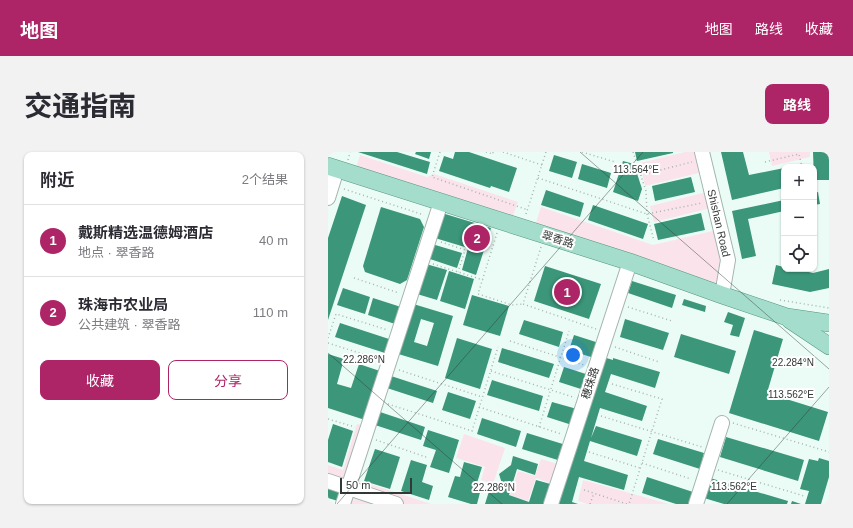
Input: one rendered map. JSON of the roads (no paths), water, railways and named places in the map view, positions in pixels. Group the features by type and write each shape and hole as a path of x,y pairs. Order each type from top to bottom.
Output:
{"main road":[{"name":"翠香路","path":"333,167 630,262 787,317"},
{"path":"787,317 829,323"},
{"path":"787,317 829,346"}],"street":[{"name":"Shishan Road","path":"703,155 728,260 722,295"},
{"path":"330,192 333,167"},
{"path":"343,504 441,202"},
{"name":"穗珠路","path":"551,504 630,262"},
{"path":"696,504 722,424"},
{"path":"328,481 396,504"}],"place":[{"name":"珠海市农业局","path":"477,238"},
{"name":"戴斯精选温德姆酒店","path":"567,292"}]}
